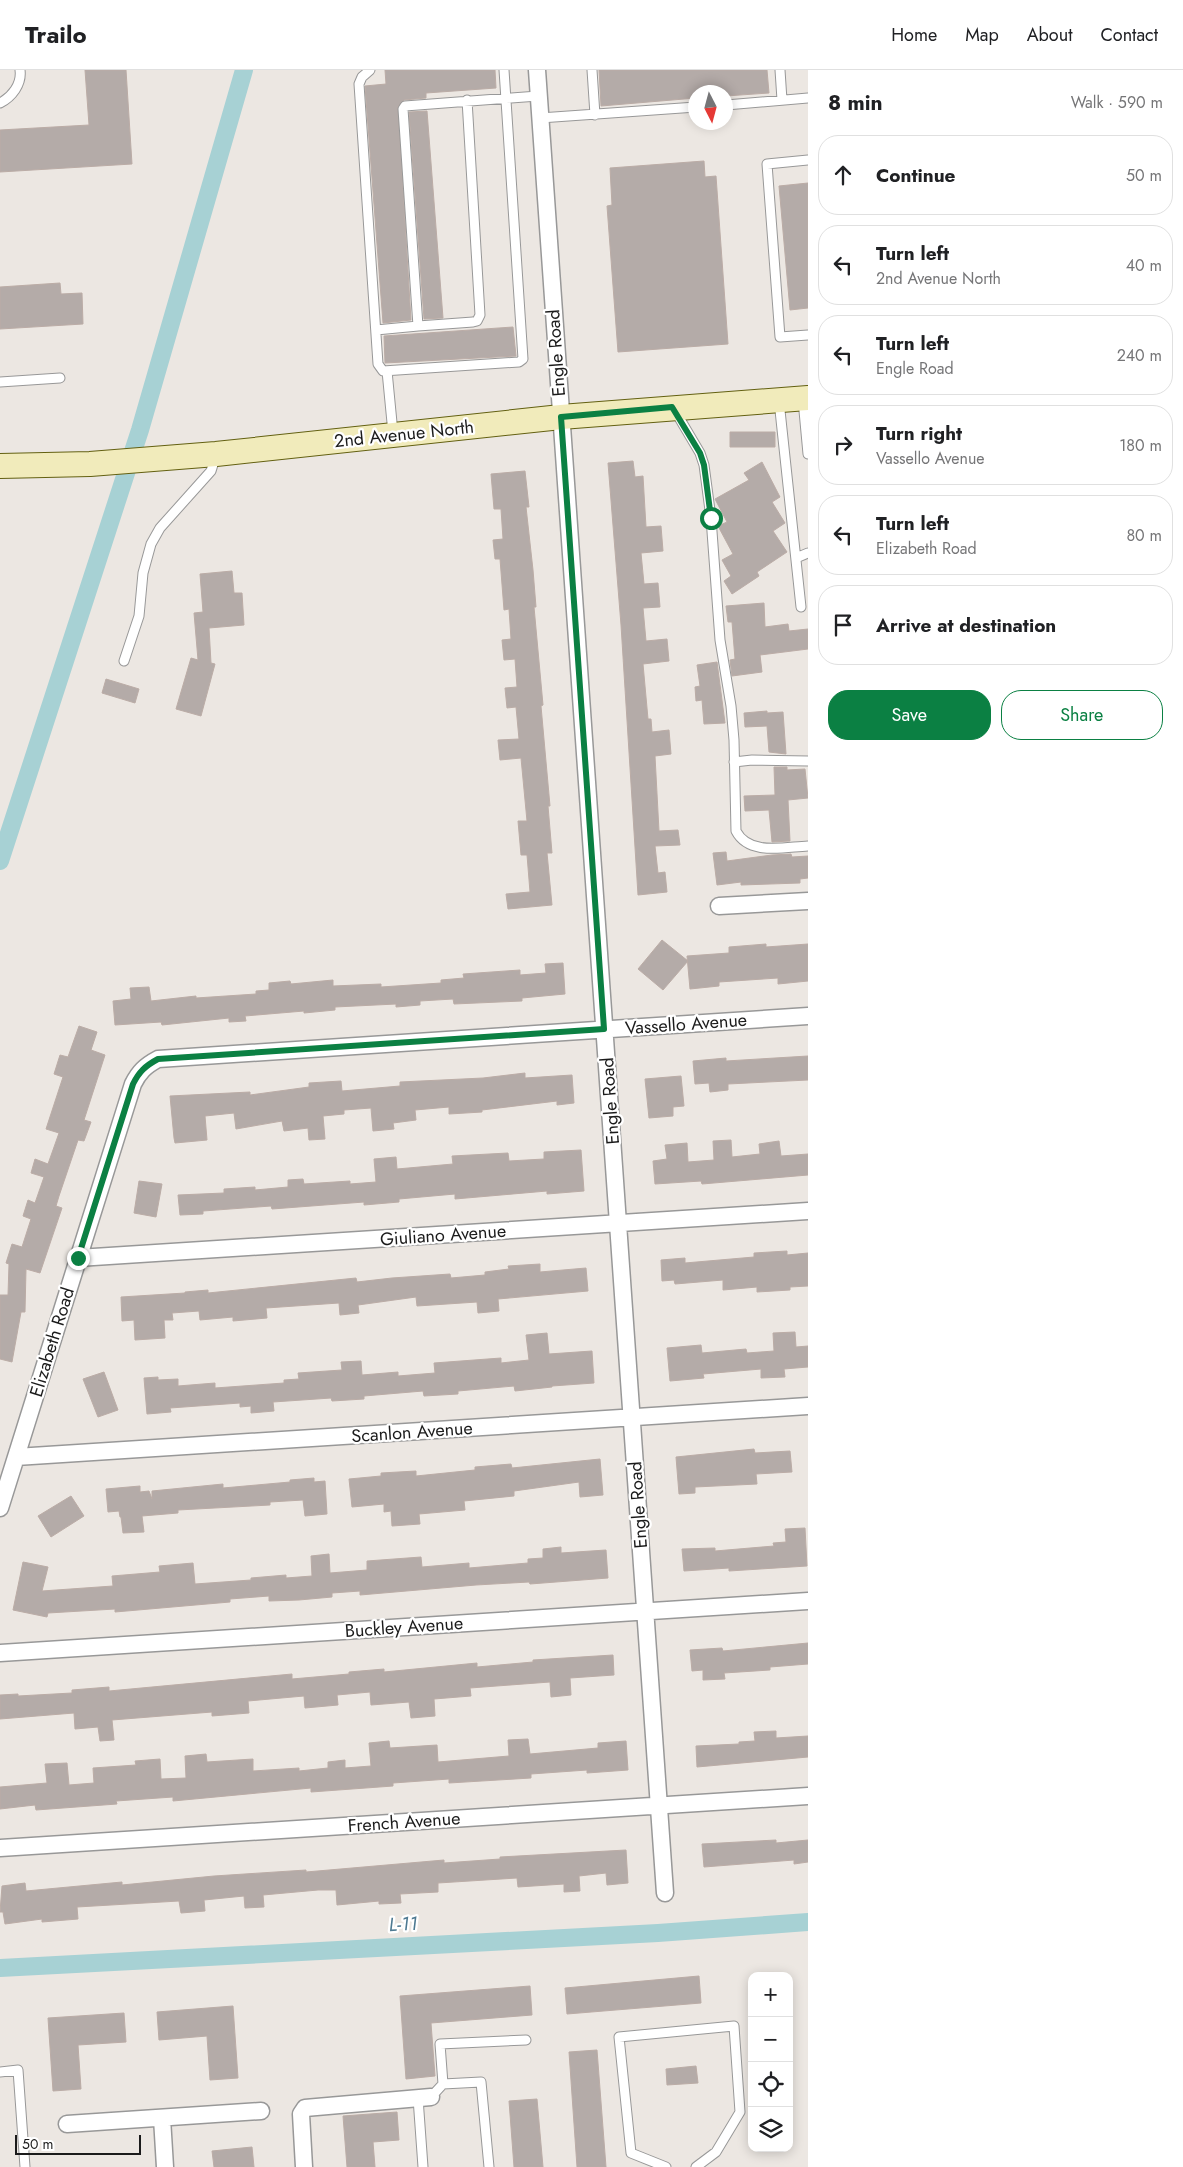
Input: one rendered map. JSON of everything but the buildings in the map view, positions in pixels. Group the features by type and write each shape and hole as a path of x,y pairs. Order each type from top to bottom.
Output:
{"street":[{"name":"Engle Road","path":"536,70 665,1893"},
{"name":"2nd Avenue North","path":"0,466 90,464 216,454 561,417 806,398"},
{"path":"719,906 808,901"},
{"name":"Vassello Avenue","path":"147,1065 158,1059 808,1016"},
{"name":"Elizabeth Road","path":"0,1508 133,1084 138,1073 147,1065"},
{"name":"Giuliano Avenue","path":"78,1258 808,1211"},
{"name":"Scanlon Avenue","path":"16,1457 808,1406"},
{"name":"Buckley Avenue","path":"0,1653 808,1601"},
{"name":"French Avenue","path":"0,1848 808,1796"},
{"path":"304,2167 300,2114 305,2108 424,2098"},
{"path":"67,2124 261,2111"},
{"path":"162,2118 165,2167"}],"lane":[{"path":"0,103 11,96 18,86 20,70"},
{"path":"370,70 362,77 359,84 378,364 383,371 519,362 523,359 504,70"},
{"path":"592,70 595,115"},
{"path":"780,70 782,100"},
{"path":"418,326 403,109 407,105 538,96"},
{"path":"733,104 808,98"},
{"path":"376,330 473,322 477,321 480,315 467,100"},
{"path":"540,118 688,108"},
{"path":"808,160 767,164 780,337 808,335"},
{"path":"387,371 393,436"},
{"path":"0,382 60,378"},
{"path":"806,398 808,454"},
{"path":"779,400 801,607"},
{"path":"672,407 700,453 704,465 711,518 720,640 731,706 734,762 734,822 736,831 740,839 752,846 764,848 808,846"},
{"path":"124,662 139,616 143,573 151,544 160,528 212,471 216,454"},
{"path":"796,558 808,553"},
{"path":"734,762 752,760 808,761"},
{"path":"666,2167 631,2153 619,2037 734,2026 740,2112 716,2152 696,2167"},
{"path":"443,2084 440,2044 526,2040"},
{"path":"0,2072 18,2070 25,2167"},
{"path":"423,2167 424,2098 443,2084 481,2082 489,2167"}],"waterway":[{"path":"0,861 140,430 244,70"},
{"name":"L-11","path":"0,1968 658,1933 808,1922"}],"route":[{"path":"78,1258 133,1084 138,1073 158,1059 604,1029 561,417 672,407 700,453 704,465 711,518"}]}
